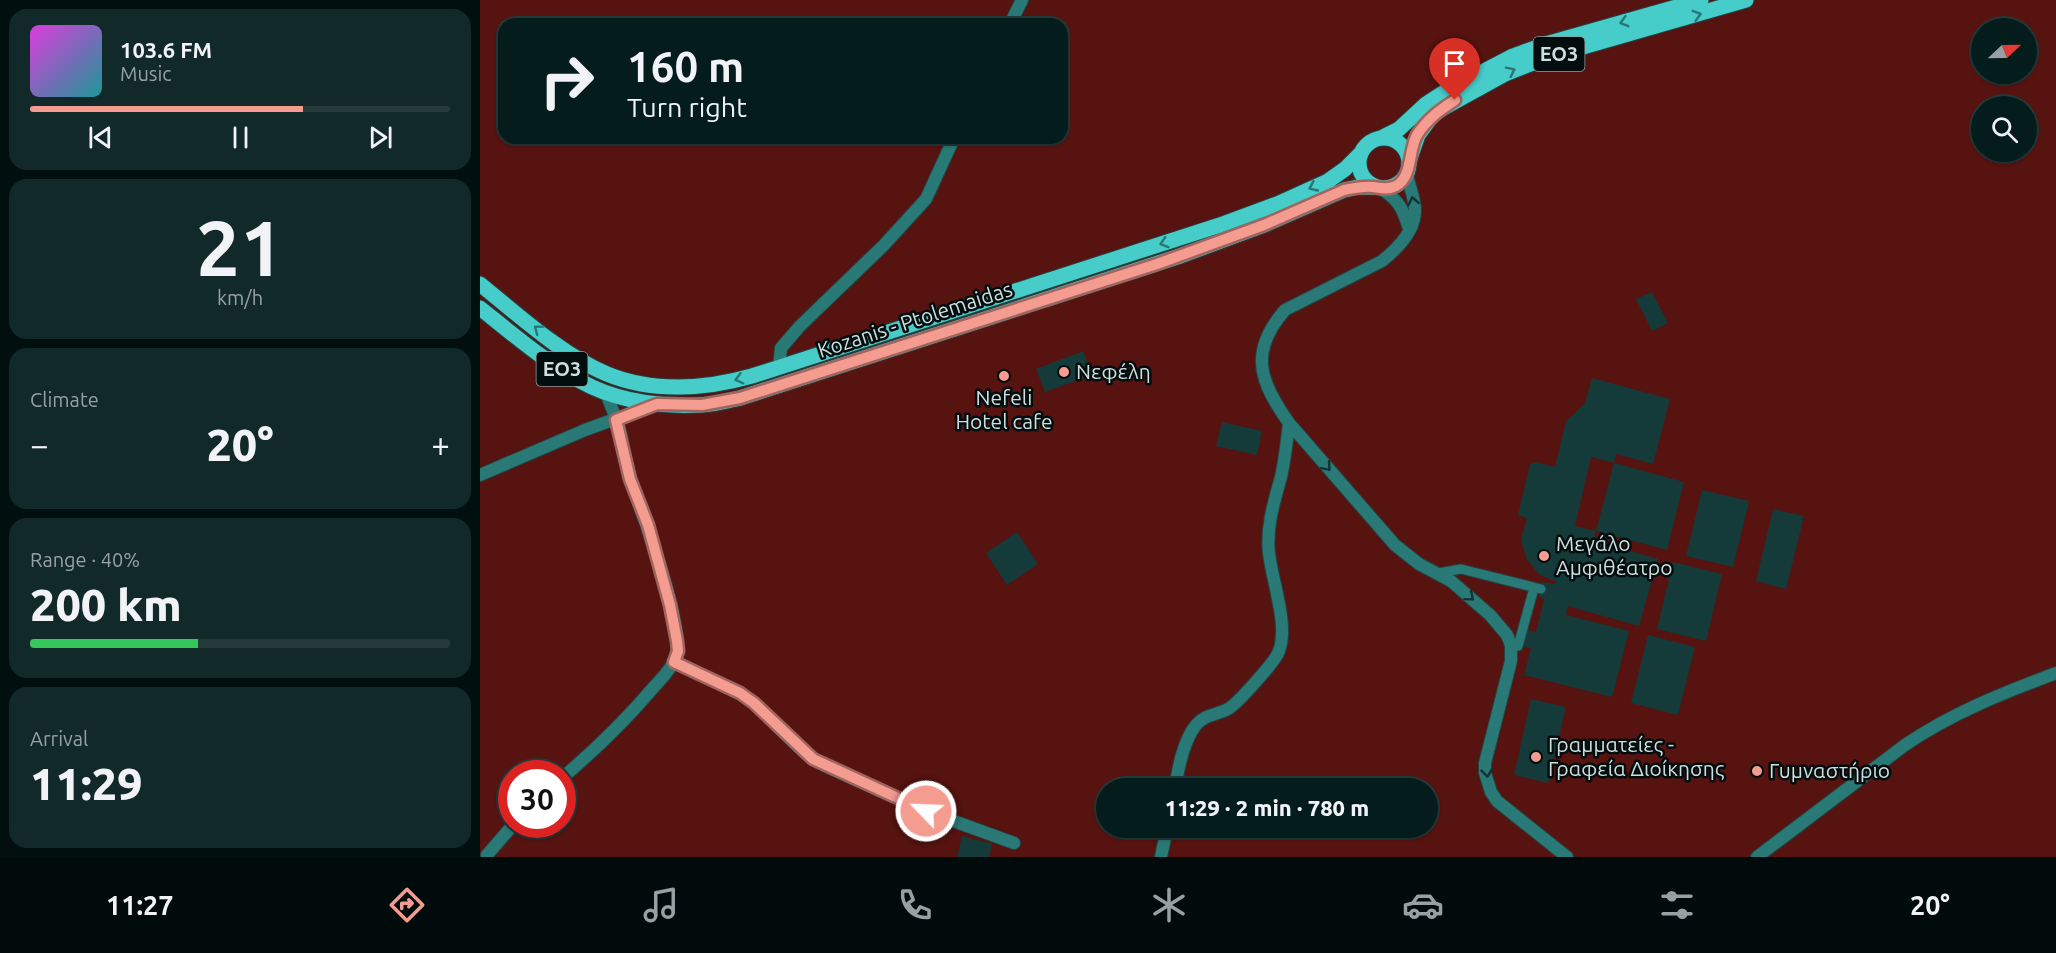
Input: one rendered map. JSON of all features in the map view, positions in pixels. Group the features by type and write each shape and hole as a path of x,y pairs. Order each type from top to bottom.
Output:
{"main road":[{"name":"ΕΟ3","path":"1360,154 1368,143 1405,125 1426,104 1446,91 1513,56 1546,44 1701,0"},
{"name":"ΕΟ3","path":"1377,188 1396,185 1408,168 1418,135 1432,116 1455,100 1505,74 1548,57 1746,0"},
{"path":"1382,138 1391,139 1400,144 1406,152 1408,168"},
{"path":"1360,154 1358,164 1360,173 1366,182 1377,188"},
{"name":"Kozanis - Ptolemaidas","path":"480,284 586,364 623,379 661,386 694,387 731,381 779,367 1158,245 1277,204 1338,175 1360,154"},
{"name":"Kozanis - Ptolemaidas","path":"480,308 568,374 606,393 657,404 702,405 740,398 1157,264 1255,228 1344,190 1377,188"}],"street":[{"path":"1013,18 1022,0"},
{"path":"779,367 781,348 884,245 926,199 951,144"},
{"path":"1408,168 1415,213 1396,249 1382,261 1285,310 1271,328 1263,348 1263,376 1268,390 1289,423 1395,545 1419,564 1450,581 1503,628 1511,645 1511,661 1489,747 1485,773 1491,792 1497,801 1568,857"},
{"path":"1377,188 1394,196 1400,204 1409,228"},
{"path":"576,766 608,737 645,698 674,662 678,651 670,605 648,525 630,479 616,420 606,393"},
{"path":"480,475 585,430 657,404"},
{"path":"1177,778 1195,726 1208,716 1220,713 1234,704 1272,663 1280,651 1282,636 1279,606 1268,537 1289,423"},
{"path":"1438,573 1461,569 1538,588 1518,646 1511,645"},
{"path":"674,662 740,693 754,703 804,753 826,766 926,811 1014,843"},
{"path":"1757,857 1930,728 2009,691 2056,673"},
{"path":"486,855 501,838"},
{"path":"1161,857 1165,838"}],"shaded area":[{"path":"480,0 2056,0 2056,857 480,857"}],"building":[{"path":"1652,292 1668,323 1652,331 1636,299"},
{"name":"Νεφέλη","path":"1083,351 1092,375 1045,392 1036,369"},
{"path":"1592,378 1670,399 1653,464 1616,454 1614,463 1591,457 1575,526 1596,531 1594,541 1658,559 1639,626 1568,606 1566,615 1629,631 1612,697 1524,675 1531,648 1523,646 1527,630 1536,632 1544,599 1539,597 1542,582 1555,584 1555,581 1540,575 1527,560 1522,535 1527,518 1518,515 1530,464 1536,462 1555,467 1566,421 1585,403"},
{"path":"1222,422 1262,431 1257,455 1216,446"},
{"path":"1614,463 1684,482 1667,550 1596,531"},
{"path":"1702,490 1749,501 1733,567 1686,556"},
{"path":"1773,509 1804,516 1786,589 1756,581"},
{"path":"1017,532 1038,564 1007,585 986,553"},
{"path":"1673,562 1722,574 1706,641 1657,629"},
{"path":"1648,635 1695,647 1678,715 1631,703"},
{"name":"Γραμματείες - Γραφεία Διοίκησης","path":"1531,699 1566,707 1548,783 1514,775"},
{"path":"962,836 992,844 989,857 957,857"}],"place":[{"name":"Νεφέλη","path":"1064,372"},
{"name":"Nefeli Hotel cafe","path":"1004,376"},
{"name":"Μεγάλο Αμφιθέατρο","path":"1544,556"},
{"name":"Γραμματείες - Γραφεία Διοίκησης","path":"1536,757"},
{"name":"Γυμναστήριο","path":"1757,771"}],"route":[{"path":"926,811 813,759 804,753 754,703 740,693 674,662 678,651 670,605 648,525 630,479 616,420 657,404 702,405 740,398 1157,264 1264,225 1344,190 1358,187 1389,188 1402,181 1407,174 1414,142 1432,116 1455,100"}]}
